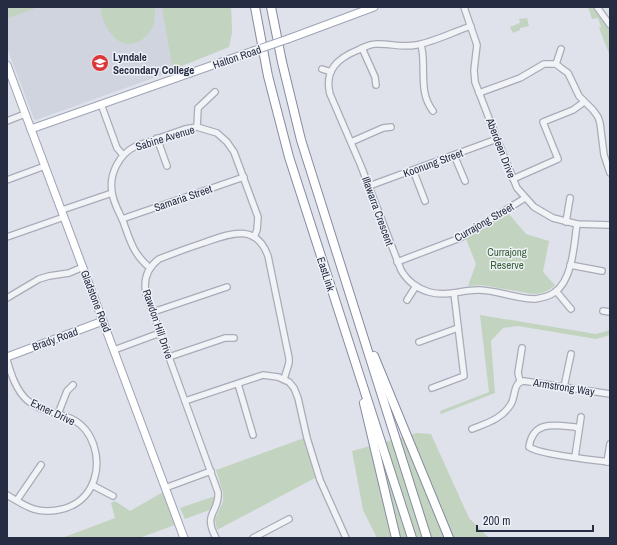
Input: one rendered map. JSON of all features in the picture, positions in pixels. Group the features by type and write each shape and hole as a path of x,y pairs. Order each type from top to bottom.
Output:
{"highway":[{"name":"EastLink","path":"255,7 268,76 283,136 412,538"},
{"name":"EastLink","path":"271,7 297,126 427,538"},
{"path":"358,319 449,538"},
{"path":"352,354 396,538"}],"main road":[{"name":"Halton Road","path":"31,129 288,39 360,9 374,7"},
{"name":"Gladstone Road","path":"7,64 184,538"},
{"name":"Brady Road","path":"7,358 103,321"}],"street":[{"name":"Aberdeen Drive","path":"464,7 477,45 474,74 479,93 517,188 534,207 544,214 566,222 577,224 610,225"},
{"path":"597,7 610,25"},
{"path":"322,70 331,72 342,57 362,48 377,44 404,46 421,44 471,26"},
{"path":"421,44 425,95 428,104 433,111"},
{"path":"362,48 375,76 376,85"},
{"path":"556,64 561,49"},
{"path":"479,93 520,78 544,64 556,64 568,73 576,93 593,110 600,121 604,154 610,173"},
{"name":"Illawarra Crescent","path":"331,72 329,82 330,94 369,186 397,262 404,274 416,286 435,293 454,293 480,290 536,299 556,291"},
{"path":"197,127 198,108 216,92"},
{"path":"513,179 558,159 543,122 573,110 584,102"},
{"path":"101,104 117,148 123,155"},
{"path":"7,121 25,114"},
{"name":"Sabine Avenue","path":"150,268 141,261 135,253 112,193 112,179 116,167 123,155 133,147 186,129 197,127 217,133 227,142 234,152 258,217 257,230 254,237"},
{"path":"351,142 383,128 391,127"},
{"path":"157,138 167,166"},
{"name":"Koonung Street","path":"369,186 497,139"},
{"path":"454,155 465,181"},
{"path":"7,180 45,166"},
{"path":"413,170 425,201"},
{"name":"Samaria Street","path":"122,219 244,177"},
{"path":"62,210 112,193"},
{"name":"Currajong Street","path":"397,262 460,238 526,198"},
{"path":"566,222 570,198"},
{"path":"7,238 64,217"},
{"path":"571,308 556,291 566,278 570,265 577,224"},
{"path":"150,268 159,259 230,233 244,233 254,237 265,249 274,288 289,358 286,381"},
{"path":"570,265 602,271"},
{"path":"7,298 39,279 83,268"},
{"name":"Rawdon Hill Drive","path":"150,268 144,286 146,294 218,492 218,500 210,521 210,527 216,538"},
{"path":"407,300 416,286"},
{"path":"153,312 226,287"},
{"path":"432,388 464,376 454,293"},
{"path":"603,311 610,312"},
{"path":"419,342 458,328"},
{"path":"114,350 160,333"},
{"path":"169,357 226,338 234,338"},
{"path":"520,381 518,373 522,348"},
{"path":"564,387 571,354"},
{"name":"Exner Drive","path":"7,358 17,387 24,397 40,408 74,420 85,430 92,440 96,454 97,470 92,485 83,498 68,508 47,512 38,510 7,495"},
{"path":"186,401 263,375 274,376 286,381 294,388 298,398 307,438 320,480 346,538"},
{"name":"Armstrong Way","path":"472,429 494,421 504,414 512,402 516,385 520,381 610,394"},
{"path":"238,384 253,435"},
{"path":"58,414 67,391 73,385"},
{"path":"575,457 581,417"},
{"path":"579,429 575,427 546,425 533,435 529,445 533,449 540,451 609,462 610,444"},
{"path":"17,500 41,465"},
{"path":"165,488 211,471"},
{"path":"92,485 113,496"},
{"path":"254,538 289,519"}],"shaded area":[{"name":"Lyndale Secondary College","path":"7,7 231,7 232,32 229,47 179,67 173,71 36,120 34,119 7,48"}],"green space":[{"path":"7,7 34,7 34,9 8,18"},
{"path":"101,7 155,7 154,23 146,36 138,42 128,44 123,43 114,37 107,28 102,17"},
{"path":"162,7 231,7 232,32 229,47 179,67 173,71"},
{"path":"588,7 592,7 610,31 610,56 599,28 601,27 598,18 592,19"},
{"path":"527,18 529,26 520,28 520,30 513,33 510,27 520,23 519,19"},
{"name":"Currajong Reserve","path":"509,214 526,234 549,241 543,272 555,285 542,293 533,294 482,285 468,286 476,264 466,239"},
{"path":"480,315 596,334 610,330 610,335 596,339 518,326 503,328 491,341 495,393 441,414 440,411 489,392"},
{"path":"417,433 431,434 469,518 489,538 377,538 363,510 352,451"},
{"path":"304,438 315,478 217,530 215,519 223,502 223,493 216,470"},
{"path":"163,492 175,525 139,538 62,538 115,518 111,503 115,501 130,511"},
{"path":"215,496 215,502 212,509 185,519 180,508"}],"place":[{"name":"Lyndale Secondary College","path":"100,63"}]}
